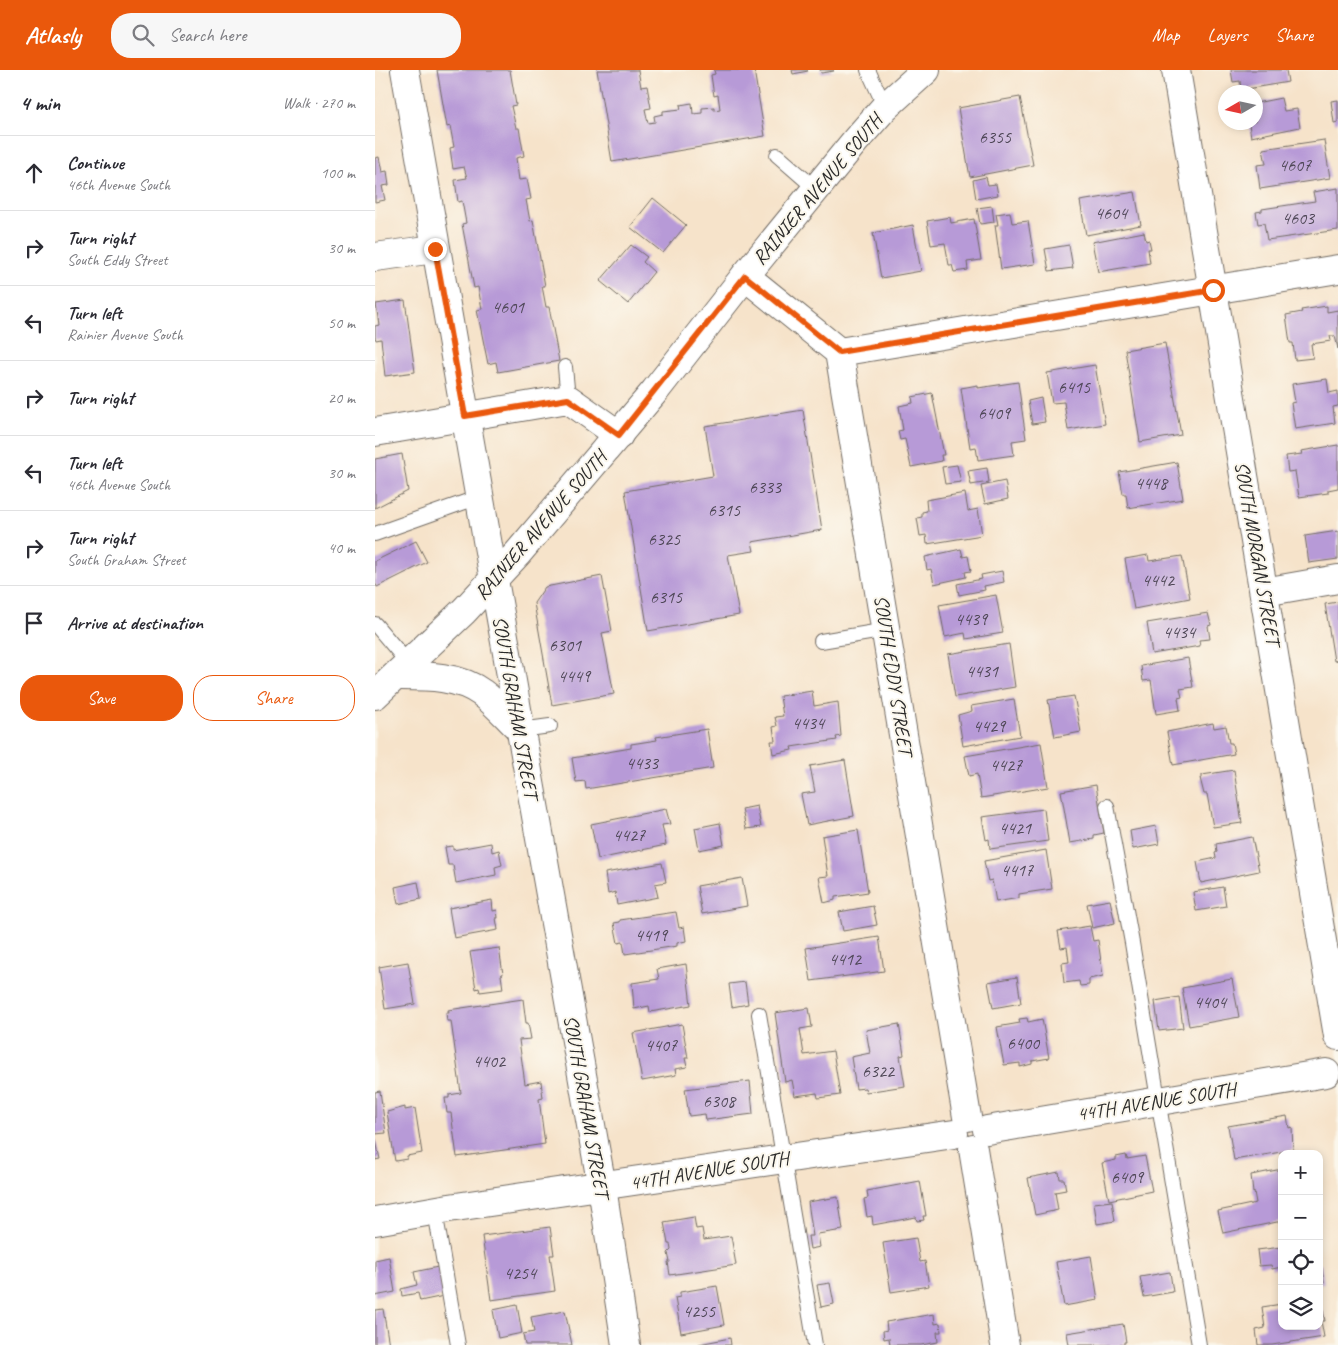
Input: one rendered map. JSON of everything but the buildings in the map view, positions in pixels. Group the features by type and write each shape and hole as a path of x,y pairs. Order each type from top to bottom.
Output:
{"street":[{"name":"SOUTH GRAHAM STREET","path":"405,70 601,1187 626,1345"},
{"name":"RAINIER AVENUE SOUTH","path":"375,694 464,611 494,580 619,435 745,276 885,107 926,70"},
{"name":"SOUTH MORGAN STREET","path":"1176,70 1338,1036"},
{"path":"375,257 435,249"},
{"path":"745,276 839,352 1338,269"},
{"name":"SOUTH EDDY STREET","path":"839,352 887,630 1005,1345"},
{"path":"375,432 568,399 619,435"},
{"path":"1264,592 1338,579"},
{"path":"402,670 467,684 482,692 521,730"},
{"name":"44TH AVENUE SOUTH","path":"375,1220 444,1206 601,1187 970,1133 1334,1070"}],"lane":[{"path":"868,70 885,107"},
{"path":"777,155 816,189"},
{"path":"565,367 568,399"},
{"path":"375,534 479,497"},
{"path":"375,624 402,670"},
{"path":"821,641 887,630"},
{"path":"521,730 550,726"},
{"path":"1107,806 1199,1345"},
{"path":"759,1014 815,1345"},
{"path":"444,1206 458,1345"}],"route":[{"path":"435,249 465,416 568,399 619,435 745,276 839,352 1213,290"}]}
